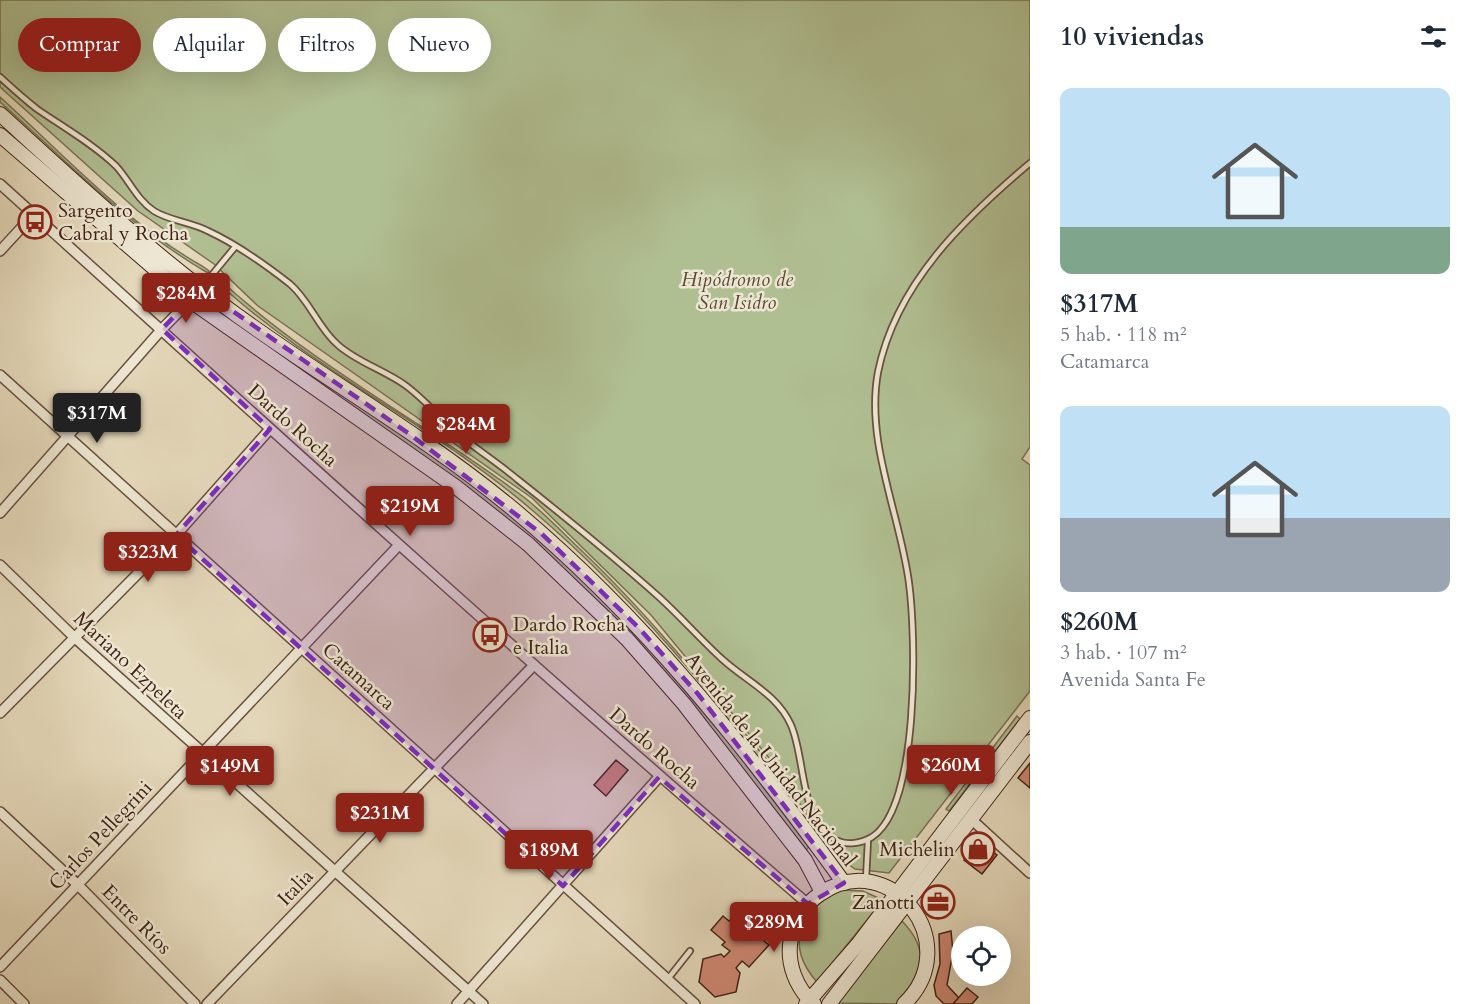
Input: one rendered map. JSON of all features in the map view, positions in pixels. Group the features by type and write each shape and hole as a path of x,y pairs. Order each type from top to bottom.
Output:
{"main road":[{"name":"Avenida de la Unidad Nacional","path":"0,114 201,289 408,432 506,503 542,534 639,628 698,694 745,751 844,883"},
{"name":"Avenida de la Unidad Nacional","path":"0,135 190,300 456,487 545,561 627,639 684,704 794,845 813,872 822,892"},
{"path":"829,1004 1030,718"},
{"path":"911,1002 924,975 928,950 919,916 903,898 881,886 866,882 844,883 822,892 808,904 793,930 790,960 799,986 810,1003 903,898 971,819 1030,742"},
{"path":"1006,750 1017,759"}],"street":[{"name":"Dardo Rocha","path":"0,184 659,777 808,904"},
{"path":"0,251 34,214"},
{"path":"0,513 162,329 201,289"},
{"name":"Catamarca","path":"0,375 695,1004"},
{"path":"0,713 176,535 270,429"},
{"name":"Carlos Pellegrini","path":"0,967 399,545"},
{"name":"Mariano Ezpeleta","path":"0,564 75,638 202,754 483,1004"},
{"name":"Italia","path":"207,1004 534,665"},
{"path":"457,1004 659,777"},
{"name":"Entre Ríos","path":"0,812 78,885 195,1004"},
{"path":"971,819 1030,873"},
{"path":"0,980 24,1004"}],"lane":[{"path":"0,77 31,104 89,144 117,168 147,207 160,215 212,232 292,286 341,348 403,384 454,431 638,579 725,662 755,683 779,705 790,723 799,747 810,806 819,823 831,838 846,844 868,840 884,827 900,790 908,753 914,647 909,582 884,468 876,419 878,373 892,327 915,283 941,248 982,204 1030,163"},
{"path":"201,289 235,247"},
{"path":"866,882 868,840"},
{"path":"668,980 690,951"}],"highlighted area":[{"path":"201,289 408,433 542,534 639,628 698,694 844,883 808,904 659,777 563,886 176,535 270,429 162,329"}],"green space":[{"name":"Hipódromo de San Isidro","path":"0,0 1030,0 1030,447 1022,459 1030,465 1030,691 889,873 855,869 840,858 806,813 774,764 651,615 532,498 258,306 214,264 138,211 0,87"},
{"path":"0,97 122,209 147,230 209,271 208,273 152,236 126,215 0,102"},
{"path":"218,278 254,309 329,366 487,471 540,510 608,577 658,631 777,772 785,788 656,631 554,529 494,479 332,370 253,313 216,281"},
{"path":"214,308 349,397 480,489 527,527 616,611 641,639 734,749 809,847 805,851 591,596"},
{"path":"1017,716 1020,719 949,811 946,809"},
{"path":"842,890 863,891 883,900 817,982 801,955 799,941 801,929 807,917 816,907"},
{"path":"902,921 917,943 920,963 913,983 898,1004 837,1003"}],"building":[{"path":"73,394 83,403 72,415 68,416 56,407 64,397 68,400"},
{"path":"616,760 628,770 606,796 594,785"},
{"path":"1030,763 1030,788 1018,778"},
{"path":"978,842 997,855 982,874 964,860"},
{"path":"723,916 729,921 731,919 753,939 757,935 769,945 749,967 742,961 736,968 740,973 736,992 715,997 699,982 703,959 721,954 724,957 730,951 722,945 725,942 711,930"},
{"path":"951,931 951,963 947,985 959,998 953,1004 944,1004 936,996 934,985 940,964 939,934"},
{"path":"967,988 978,997 972,1004 953,1004"}],"place":[{"name":"Sargento Cabral y Rocha","path":"35,222"},
{"name":"Dardo Rocha e Italia","path":"490,635"},
{"name":"Michelin","path":"978,849"},
{"name":"Zanotti","path":"938,902"}]}
